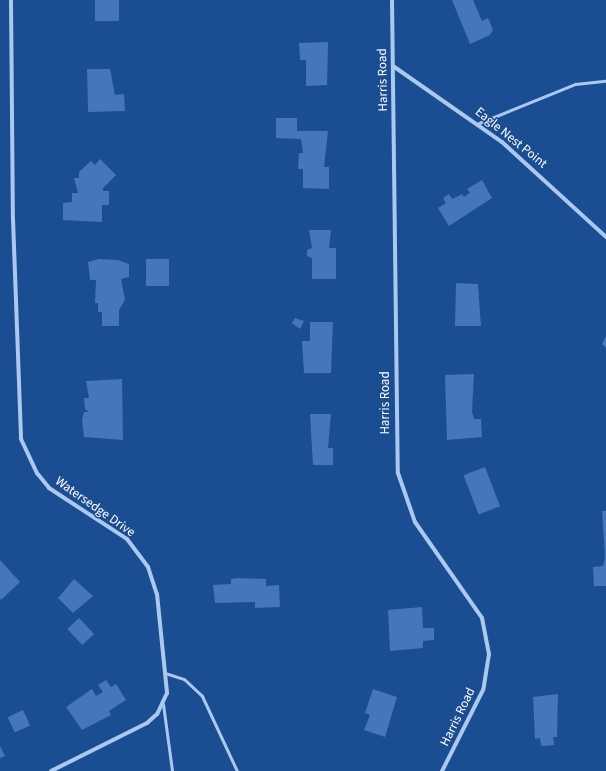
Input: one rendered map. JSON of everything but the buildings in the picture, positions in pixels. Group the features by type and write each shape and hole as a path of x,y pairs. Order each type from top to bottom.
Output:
{"street":[{"name":"Watersedge Drive","path":"11,0 13,219 21,439 37,473 49,488 127,539 148,567 157,594 167,693 163,704"},
{"name":"Harris Road","path":"392,0 398,473 415,522 476,607 487,636 489,654 483,690 442,771"},
{"name":"Eagle Nest Point","path":"393,66 478,123 534,169 606,237"},
{"path":"51,771 147,723 163,704"}],"lane":[{"path":"478,123 575,84 606,81"},
{"path":"165,673 184,679 202,696 237,771"},
{"path":"163,704 172,771"}]}
